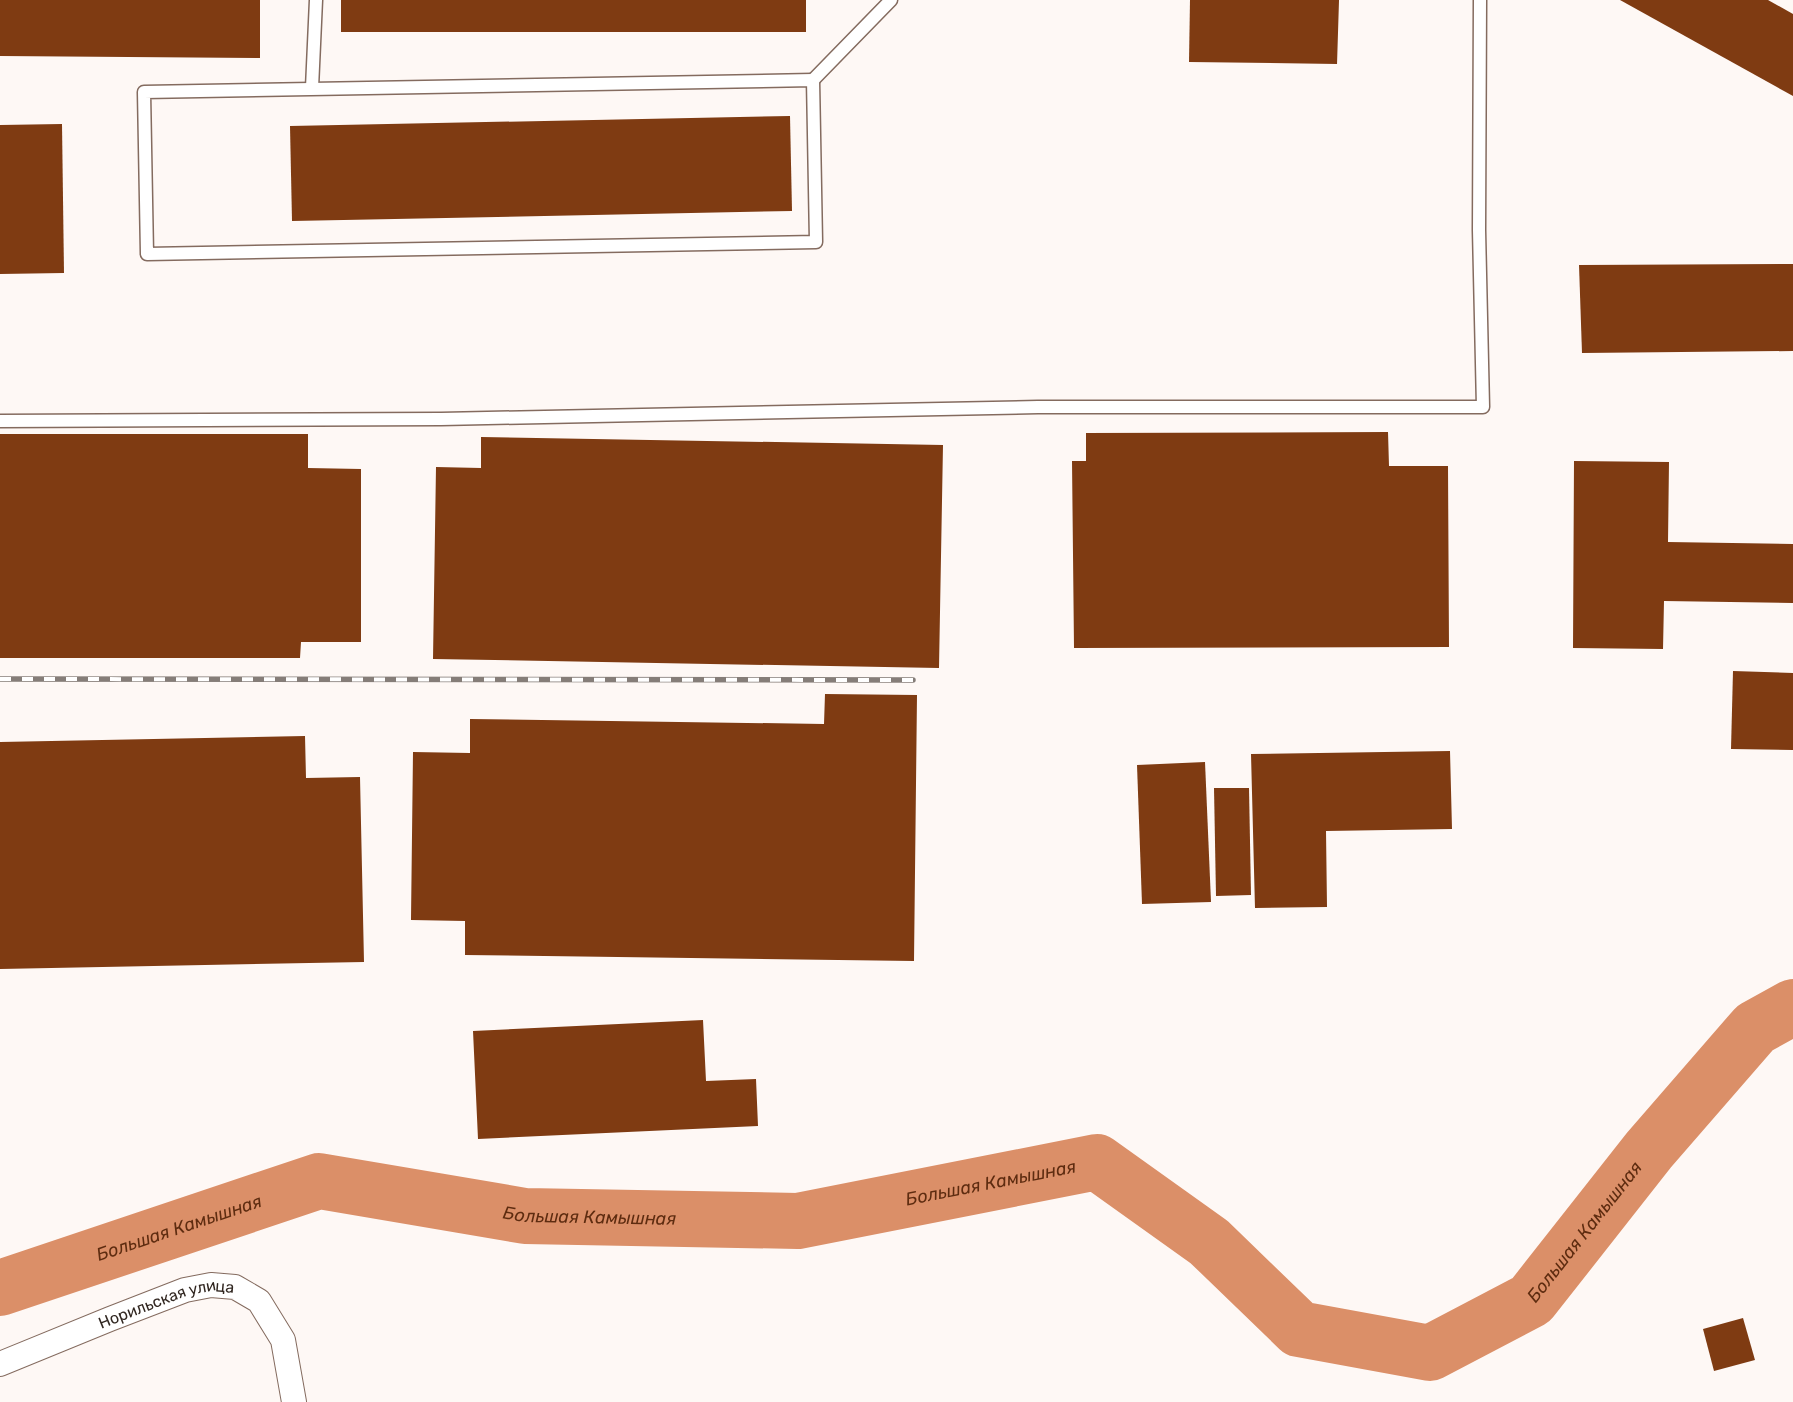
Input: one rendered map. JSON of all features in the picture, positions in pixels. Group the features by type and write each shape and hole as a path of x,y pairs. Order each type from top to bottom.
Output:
{"street":[{"name":"Норильская улица","path":"0,1364 110,1318 185,1290 211,1285 235,1287 258,1301 283,1340 294,1402"}],"lane":[{"path":"312,88 316,0"},
{"path":"813,80 816,242 147,254 144,92 813,80 891,0"},
{"path":"0,421 441,419 1038,407 1483,407 1479,230 1480,0"}],"building":[{"path":"0,0 260,0 260,58 0,56"},
{"path":"341,0 806,0 806,32 341,32"},
{"path":"1190,0 1339,0 1337,64 1189,62"},
{"path":"1620,0 1768,0 1793,14 1793,96"},
{"path":"790,116 792,211 292,221 290,126"},
{"path":"62,124 64,273 0,274 0,125"},
{"path":"1793,264 1793,351 1582,353 1579,265"},
{"path":"1388,432 1389,466 1448,466 1449,647 1074,648 1072,461 1086,461 1086,433"},
{"path":"0,434 308,434 308,468 361,469 361,642 301,642 300,658 0,658"},
{"path":"481,437 943,445 939,668 433,659 436,467 481,468"},
{"path":"1574,461 1669,462 1668,542 1793,544 1793,603 1664,601 1663,649 1573,648"},
{"path":"1733,671 1793,673 1793,750 1731,749"},
{"path":"825,694 917,695 914,961 465,955 465,921 411,920 413,752 470,753 470,719 824,724"},
{"path":"305,736 306,778 360,777 364,962 0,969 0,742"},
{"path":"1450,751 1452,829 1326,831 1327,907 1255,908 1251,754"},
{"path":"1205,762 1211,902 1142,904 1137,765"},
{"path":"1214,788 1249,788 1251,895 1216,896"},
{"path":"703,1020 706,1081 756,1079 758,1126 478,1139 473,1031"},
{"path":"1743,1318 1755,1360 1714,1371 1703,1329"}],"waterway":[{"name":"Большая Камышная","path":"0,1288 319,1181 525,1216 798,1221 1097,1162 1209,1242 1299,1329 1430,1353 1531,1300 1649,1150 1755,1028 1793,1007"}],"railway":[{"path":"0,679 913,680"}]}
